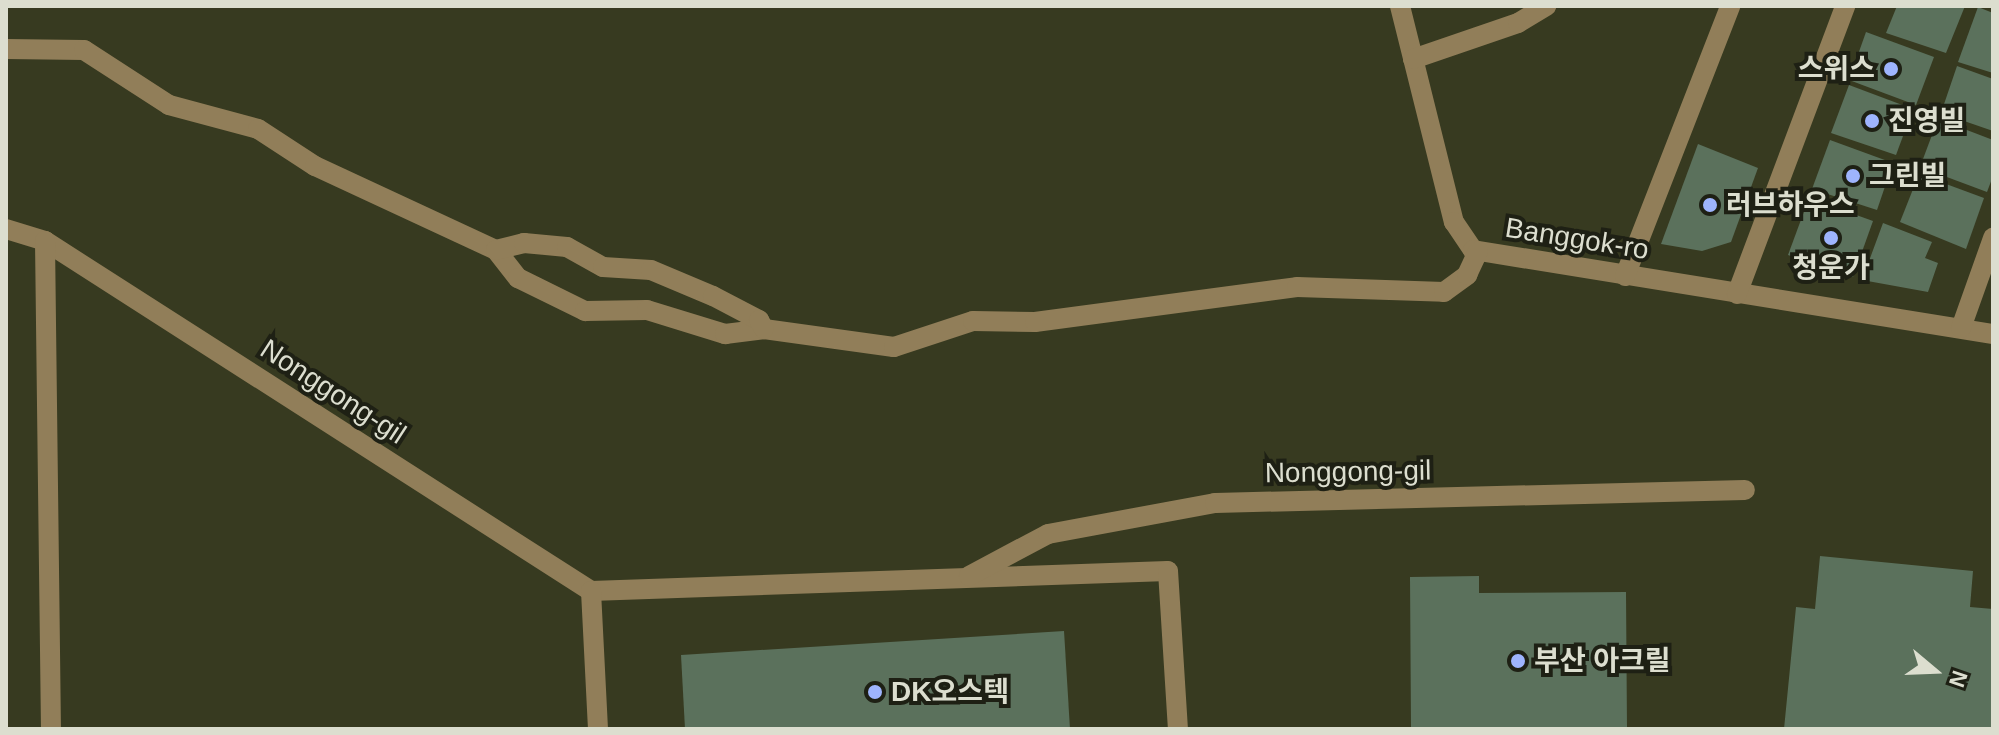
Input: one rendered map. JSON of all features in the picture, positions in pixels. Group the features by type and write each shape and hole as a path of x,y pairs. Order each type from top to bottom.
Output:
{"street":[{"name":"Banggok-ro","path":"1400,6 1454,222 1478,251 1993,334"},
{"path":"1413,59 1518,23 1546,6"},
{"path":"1625,276 1730,6"},
{"path":"1737,294 1845,6"},
{"path":"6,49 84,50 169,105 258,129 315,166 496,250 518,278 585,311 647,310 725,334 764,329 894,347 973,321 1035,322 1297,287 1444,292 1467,275 1478,251"},
{"name":"Nonggong-gil","path":"6,229 45,241 591,591 1168,571 1178,729"},
{"path":"1961,328 1993,238"},
{"path":"45,241 51,729"},
{"path":"496,250 524,243 567,247 603,267 651,270 759,320 764,329"},
{"name":"Nonggong-gil","path":"966,578 1048,534 1215,503 1745,490"},
{"path":"591,591 598,729"}],"building":[{"path":"1897,6 1965,6 1946,53 1886,33"},
{"path":"1978,7 1993,13 1993,73 1958,62"},
{"name":"스위스","path":"1866,32 1934,57 1916,105 1849,80"},
{"path":"1957,66 1993,79 1993,131 1941,113"},
{"name":"진영빌","path":"1849,85 1913,109 1896,155 1831,133"},
{"path":"1938,119 1993,140 1993,176 1987,192 1920,167"},
{"name":"그린빌","path":"1830,140 1893,163 1877,210 1812,189"},
{"name":"러브하우스","path":"1698,144 1758,168 1731,242 1702,251 1661,244"},
{"path":"1919,174 1984,198 1966,249 1900,222"},
{"name":"청운가","path":"1809,198 1873,221 1853,277 1788,255"},
{"path":"1883,223 1932,242 1925,258 1938,263 1928,292 1862,280"},
{"path":"1820,556 1973,571 1970,607 1993,609 1993,729 1784,729 1796,607 1815,609"},
{"name":"부산 아크릴","path":"1479,576 1479,593 1626,592 1627,729 1411,729 1410,577"},
{"name":"DK오스텍","path":"1064,631 1070,729 685,729 681,655"}],"place":[{"name":"스위스","path":"1891,69"},
{"name":"진영빌","path":"1872,121"},
{"name":"그린빌","path":"1853,176"},
{"name":"러브하우스","path":"1710,205"},
{"name":"청운가","path":"1831,238"},
{"name":"부산 아크릴","path":"1518,661"},
{"name":"DK오스텍","path":"875,692"}]}
